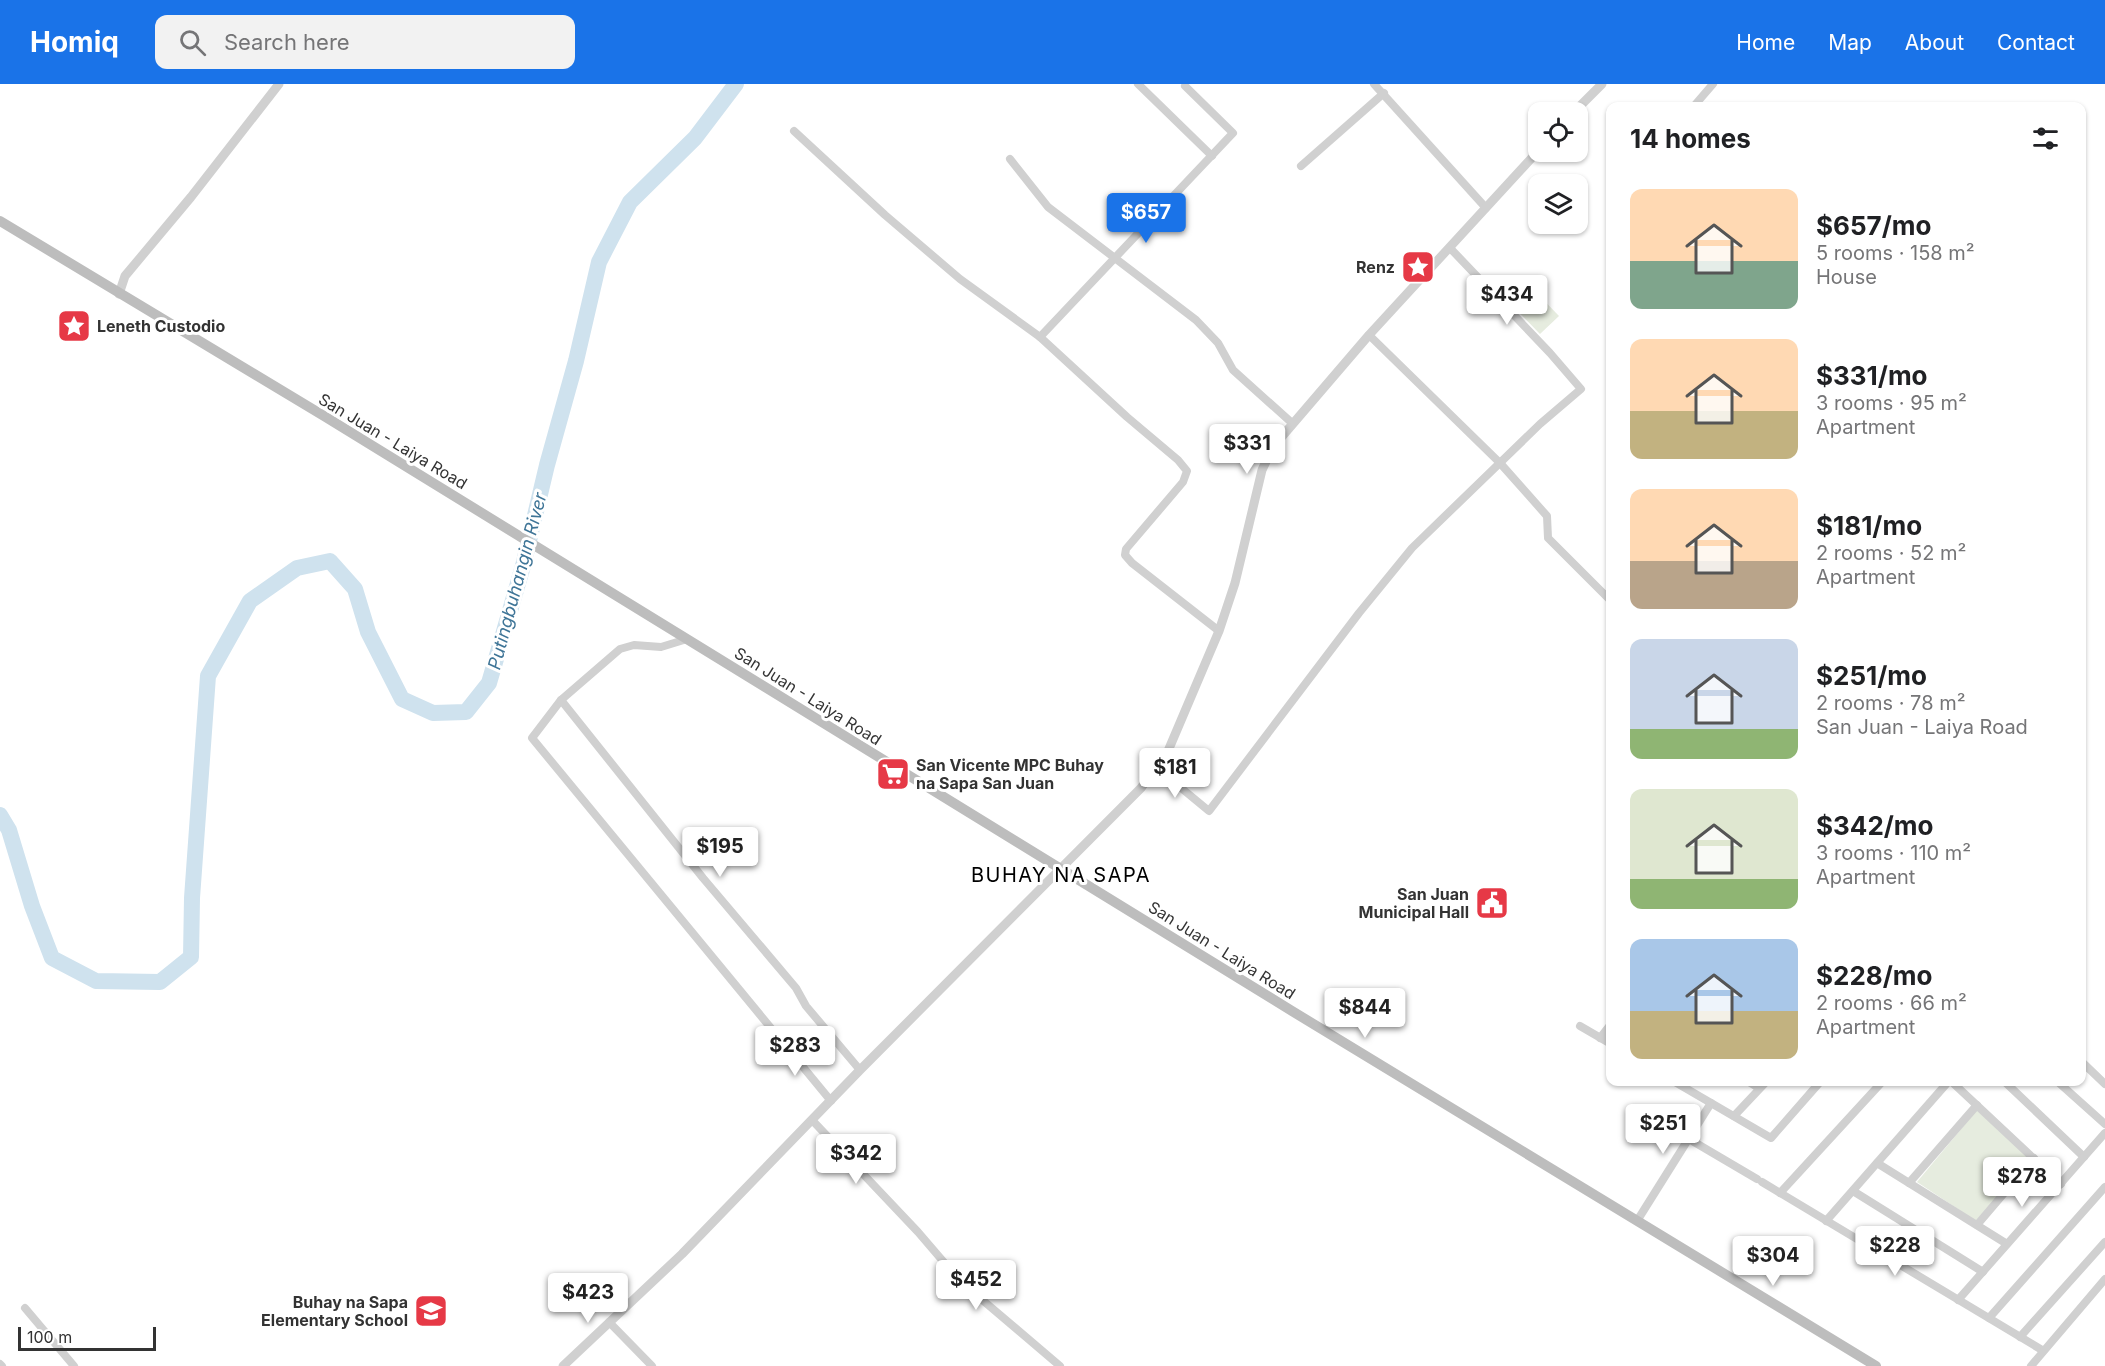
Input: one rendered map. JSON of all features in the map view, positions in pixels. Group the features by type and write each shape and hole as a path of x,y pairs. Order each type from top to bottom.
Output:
{"main road":[{"name":"San Juan - Laiya Road","path":"0,221 334,422 1875,1366"}],"street":[{"path":"119,294 125,276 191,197 279,84"},
{"path":"1138,84 1212,156"},
{"path":"1374,84 1486,207"},
{"path":"1584,102 1602,84"},
{"path":"1697,102 1713,84"},
{"path":"1040,337 1233,133 1185,86"},
{"path":"1301,166 1384,93"},
{"path":"794,131 885,215 960,279 1040,337 1127,417 1178,460 1187,471 1183,482 1126,549 1125,555 1132,563 1219,631"},
{"path":"1010,159 1048,207 1196,320 1218,343 1233,370 1292,423"},
{"path":"563,1366 682,1254 860,1070 1141,788 1157,768 1177,731 1219,631 1235,584 1262,470 1273,447 1369,335 1528,162"},
{"path":"1157,768 1209,811 1359,613 1412,548 1540,424 1581,389 1551,353 1450,248"},
{"path":"1369,335 1500,463 1547,516 1548,538 1606,596"},
{"path":"687,639 661,647 634,645 620,649 561,700 532,738 831,1101"},
{"path":"561,700 860,1070"},
{"path":"1580,1026 1606,1041"},
{"path":"1600,1038 1606,1030"},
{"path":"2086,1066 2105,1084"},
{"path":"1682,1086 1771,1138 1816,1086"},
{"path":"1734,1116 1761,1086"},
{"path":"1780,1193 1878,1086"},
{"path":"1826,1221 1946,1086"},
{"path":"1955,1086 2061,1184"},
{"path":"2009,1086 2084,1157"},
{"path":"2062,1086 2105,1124"},
{"path":"1637,1221 1711,1103"},
{"path":"1909,1183 1977,1105"},
{"path":"812,1120 918,1232 960,1281 1060,1366"},
{"path":"1958,1300 2105,1133"},
{"path":"1689,1139 2042,1350"},
{"path":"1977,1225 2034,1158"},
{"path":"1877,1163 2007,1244"},
{"path":"1989,1318 2105,1188"},
{"path":"1853,1191 1983,1272"},
{"path":"2020,1337 2105,1242"},
{"path":"2031,1366 2042,1350 2105,1279"},
{"path":"25,1308 74,1366"},
{"path":"609,1322 652,1366"}],"shaded area":[{"path":"1529,285 1559,316 1540,334 1510,303"},
{"path":"1977,1110 2029,1158 1976,1221 1917,1182"}],"waterway":[{"name":"Putingbuhangin River","path":"0,815 9,830 32,906 52,958 96,981 160,982 191,957 192,898 208,676 250,601 297,568 330,561 355,589 368,632 402,699 433,713 466,712 489,683 523,566 599,262 630,202 695,138 736,84"}],"place":[{"name":"Renz","path":"1418,267"},
{"name":"Leneth Custodio","path":"74,326"},
{"name":"San Vicente MPC Buhay na Sapa San Juan","path":"893,774"},
{"name":"San Juan Municipal Hall","path":"1492,903"},
{"name":"Buhay na Sapa Elementary School","path":"431,1311"}],"district":[{"name":"BUHAY NA SAPA","path":"1061,875"}]}
